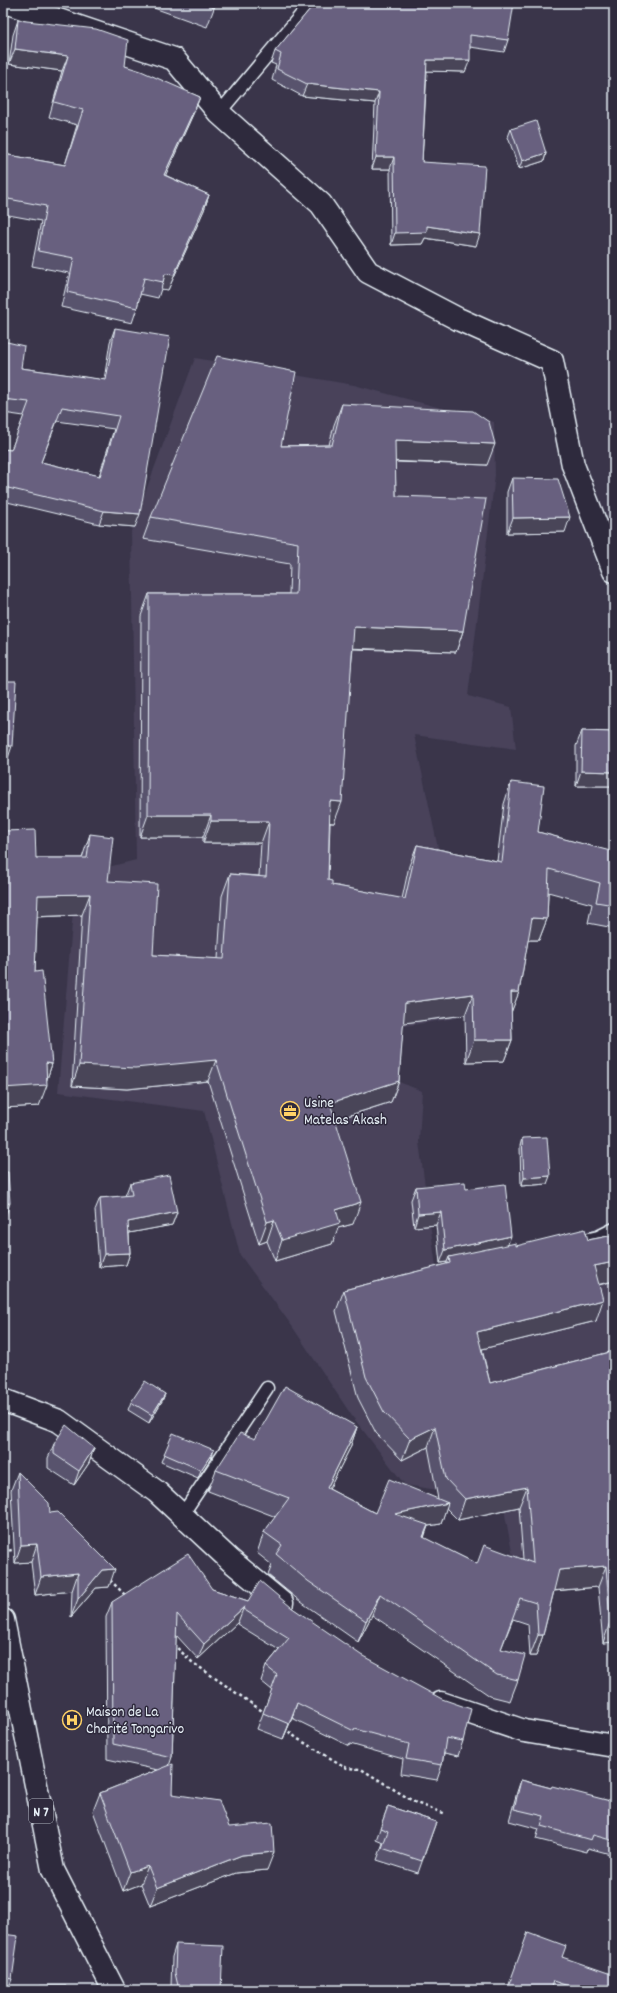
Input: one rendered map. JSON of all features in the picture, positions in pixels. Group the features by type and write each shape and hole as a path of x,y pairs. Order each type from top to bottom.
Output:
{"street":[{"path":"8,3 174,59 219,112 321,204 368,272 458,319 552,361 573,465 614,571"},
{"path":"3,1400 59,1421 157,1492 230,1560 299,1616"},
{"name":"N 7","path":"3,1620 53,1870 114,1990"},
{"path":"422,1692 442,1704 524,1731 614,1746"}],"lane":[{"path":"219,112 311,3"},
{"path":"560,1245 598,1237 614,1229"},
{"path":"182,1515 267,1388"}],"path":[{"path":"3,1552 17,1549"},
{"path":"108,1578 130,1600"},
{"path":"170,1640 192,1662 269,1717"},
{"path":"280,1726 298,1739 347,1768 361,1769 416,1803 446,1814"}],"shaded area":[{"path":"195,358 354,385 494,422 495,475 468,696 511,707 516,749 414,735 438,848 500,869 471,935 457,1018 399,1027 399,1082 422,1091 419,1142 436,1267 591,1230 614,1221 614,1550 513,1557 505,1515 506,1487 438,1490 405,1485 352,1416 292,1326 240,1255 204,1111 58,1092 76,875 136,860 131,531"}],"building":[{"path":"201,3 216,3 214,8"},
{"path":"315,3 514,3 508,40 470,35 470,60 427,60 422,162 485,166 480,234 427,226 427,232 395,233 394,157 376,157 379,92 307,84 277,69 281,54 275,51"},
{"path":"18,20 96,29 128,40 125,66 141,71 200,97 164,175 209,195 174,275 165,274 163,282 144,278 137,308 67,292 74,258 38,251 46,206 3,198 3,154 65,165 83,110 54,102 68,56 15,49"},
{"path":"536,121 546,153 522,161 511,129"},
{"path":"115,328 170,337 140,514 104,511 4,487 3,491 3,449 11,450 29,402 3,399 3,341 24,346 21,368 106,380","holes":["62,407 119,416 100,476 41,462"]},
{"path":"217,356 296,372 281,446 332,445 342,404 473,411 489,422 495,444 395,440 396,496 486,499 463,631 354,627 342,802 330,801 328,880 332,881 332,885 405,899 417,845 502,862 511,782 544,786 538,832 614,852 614,905 596,902 600,883 549,869 547,919 532,918 519,992 511,992 512,1040 474,1040 473,994 405,1003 399,1081 330,1103 361,1202 336,1210 340,1223 282,1240 274,1220 267,1222 216,1060 135,1068 79,1065 90,894 38,895 35,972 42,971 52,1064 46,1063 47,1085 3,1088 3,831 35,830 36,858 87,858 90,834 113,837 108,881 157,884 153,955 224,959 230,874 266,877 269,821 211,821 211,815 148,815 149,594 296,594 298,543 151,517"},
{"path":"512,478 558,479 570,517 513,518"},
{"path":"3,681 16,681 12,746 3,746"},
{"path":"582,731 614,732 614,772 581,771"},
{"path":"547,1137 550,1176 524,1178 522,1138"},
{"path":"3,1172 8,1172 10,1203 3,1204"},
{"path":"169,1175 177,1212 128,1222 130,1253 104,1254 100,1198 132,1195 130,1183"},
{"path":"465,1182 466,1189 505,1184 511,1236 445,1250 441,1212 418,1214 416,1187"},
{"path":"585,1229 588,1240 614,1235 614,1262 594,1266 603,1300 477,1332 490,1383 614,1351 614,1622 610,1622 606,1566 559,1570 543,1635 538,1635 536,1603 520,1598 501,1649 525,1655 518,1680 497,1675 380,1594 366,1621 308,1581 276,1554 282,1545 264,1532 289,1498 216,1470 240,1433 255,1439 285,1386 357,1427 327,1488 375,1513 389,1479 448,1503 395,1514 428,1525 423,1537 477,1564 484,1545 533,1563 527,1487 465,1499 446,1479 435,1427 410,1439 384,1412 366,1377 344,1290 450,1263 449,1257 516,1243 516,1246"},
{"path":"145,1381 165,1394 152,1415 131,1402"},
{"path":"66,1425 94,1448 79,1471 54,1454 54,1444"},
{"path":"173,1433 214,1450 201,1470 164,1454"},
{"path":"18,1472 49,1503 50,1513 58,1512 115,1569 102,1570 78,1599 78,1573 41,1577 37,1544 21,1545"},
{"path":"188,1554 212,1589 248,1601 260,1581 291,1607 361,1655 442,1699 471,1709 463,1741 446,1738 442,1765 406,1759 409,1744 355,1729 354,1731 297,1703 289,1724 263,1713 277,1675 266,1666 289,1638 243,1609 245,1606 204,1644 177,1614 172,1757 113,1744 112,1602"},
{"path":"173,1764 172,1794 219,1801 229,1827 272,1823 274,1852 242,1855 157,1888 148,1866 130,1872 100,1793"},
{"path":"521,1780 551,1788 552,1786 614,1802 614,1841 593,1835 591,1840 541,1826 544,1816 514,1809"},
{"path":"388,1806 436,1822 422,1861 382,1848 388,1831 380,1828"},
{"path":"528,1932 566,1946 562,1957 614,1975 614,1990 581,1990 553,1981 550,1990 507,1990"},
{"path":"3,1934 18,1936 12,1979 3,1977"},
{"path":"176,1944 223,1946 221,1990 179,1990 175,1973"},
{"path":"40,1986 66,1986 66,1990 39,1990"}],"place":[{"name":"Usine Matelas Akash","path":"290,1111"},
{"name":"Maison de La Charité Tongarivo","path":"72,1720"}]}
